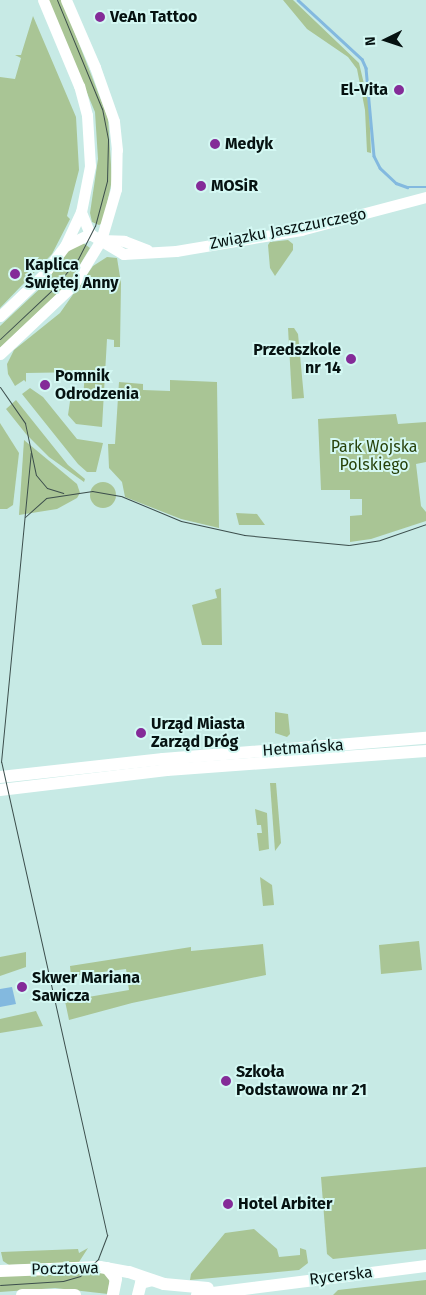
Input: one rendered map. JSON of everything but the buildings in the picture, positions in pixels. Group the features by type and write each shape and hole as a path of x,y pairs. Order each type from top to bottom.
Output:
{"main road":[{"name":"Hetmańska","path":"0,777 162,758 426,738"},
{"name":"Hetmańska","path":"5,790 167,770 426,751"},
{"name":"Rycerska","path":"197,1295 226,1289 426,1266"},
{"name":"Pocztowa","path":"0,1271 107,1268 129,1272"},
{"path":"107,1268 116,1279 113,1295"},
{"name":"Rycerska","path":"129,1272 152,1280 191,1288 226,1289"},
{"path":"138,1295 141,1283 152,1280"},
{"name":"Pocztowa","path":"22,1295 75,1295"}],"street":[{"path":"0,316 43,274 65,246 81,212 90,166 87,115 79,86 43,0"},
{"path":"0,354 74,284 101,240 111,212 118,171 114,121 95,67 66,0"},
{"name":"Związku Jaszczurczego","path":"90,234 101,240 124,241 149,251 176,251 301,230 426,197"},
{"path":"65,246 90,234 81,212"}],"green space":[{"path":"48,0 62,0 108,118 112,180 103,223 99,225 92,222 90,213 98,159 95,112"},
{"path":"283,0 293,0 359,63 369,105 371,153 367,152 365,110 357,69 348,57 307,29"},
{"path":"33,16 76,117 79,170 67,216 70,219 52,254 0,308 0,77 15,79 21,58 15,55 21,55"},
{"path":"288,240 293,244 293,250 275,276 270,268 268,245 270,242"},
{"path":"82,242 90,248 69,283 0,348 0,326 47,282 65,252"},
{"path":"107,257 117,258 121,283 120,347 114,347 114,340 107,339 102,427 76,424 68,415 70,401 83,398 85,372 26,373 26,382 24,380 15,386 8,374 7,364 14,350 60,313 93,266"},
{"path":"288,328 294,328 298,334 304,398 292,399"},
{"path":"170,380 217,382 219,528 181,519 125,497 122,482 109,468 108,444 115,444 119,382 143,384 143,390 170,391"},
{"path":"30,388 43,397 77,439 103,443 96,472 87,472 78,464 22,394"},
{"path":"16,400 68,465 85,479 84,482 49,457 26,434 6,409"},
{"name":"Park Wojska Polskiego","path":"396,414 398,424 426,422 426,462 416,464 421,506 426,512 426,521 371,539 350,542 350,516 362,515 362,499 350,499 350,490 321,490 318,419"},
{"path":"0,423 19,453 13,505 7,509 0,509"},
{"path":"24,440 77,484 80,493 77,498 57,509 19,515"},
{"path":"103,482 112,486 116,495 112,504 103,508 94,504 90,495 94,486"},
{"path":"236,513 257,514 265,525 239,525"},
{"path":"221,588 222,645 202,645 192,605 217,598 215,590"},
{"path":"275,712 288,714 290,734 287,737 275,733"},
{"path":"270,783 276,783 281,843 275,851"},
{"path":"255,809 267,813 269,849 259,851 257,833 262,833 261,825 257,825"},
{"path":"260,877 272,885 274,905 263,906"},
{"path":"419,941 422,970 381,974 379,945"},
{"path":"263,944 266,975 132,1003 69,1020 65,1001 129,990 126,969 71,976 70,966 191,947 191,951"},
{"path":"26,952 26,967 0,976 0,957"},
{"path":"36,1011 43,1026 0,1033 0,1019"},
{"path":"426,1167 426,1249 333,1259 327,1254 321,1177"},
{"path":"254,1229 277,1249 279,1257 300,1255 300,1248 306,1250 308,1263 299,1270 190,1280 191,1274 225,1233"},
{"path":"88,1248 79,1262 9,1265 3,1261 1,1252 78,1249 79,1253"},
{"path":"102,1272 110,1275 108,1294 55,1288 0,1292 0,1275"},
{"path":"426,1280 426,1295 333,1295 338,1290"}],"water":[{"path":"12,987 16,1004 0,1007 0,989"}],"waterway":[{"path":"298,0 362,59 366,68 374,156 380,168 396,183 407,187 426,187"}],"tram line":[{"path":"0,339 52,290 78,259 95,226 107,181 108,139 102,109 57,0"},
{"path":"0,387 25,423 36,475 47,488 63,493"},
{"path":"0,1285 63,1281 80,1276 98,1259 107,1235 1,762 31,452"},
{"path":"25,517 46,498 92,491 121,496 181,521 244,535 349,545 380,540 426,524"}],"place":[{"name":"VeAn Tattoo","path":"100,17"},
{"name":"El-Vita","path":"399,90"},
{"name":"Medyk","path":"215,144"},
{"name":"MOSiR","path":"201,186"},
{"name":"Kaplica Świętej Anny","path":"15,274"},
{"name":"Przedszkole nr 14","path":"351,359"},
{"name":"Pomnik Odrodzenia","path":"45,385"},
{"name":"Urząd Miasta Zarząd Dróg","path":"141,733"},
{"name":"Skwer Mariana Sawicza","path":"22,987"},
{"name":"Szkoła Podstawowa nr 21","path":"226,1081"},
{"name":"Hotel Arbiter","path":"228,1204"}]}
